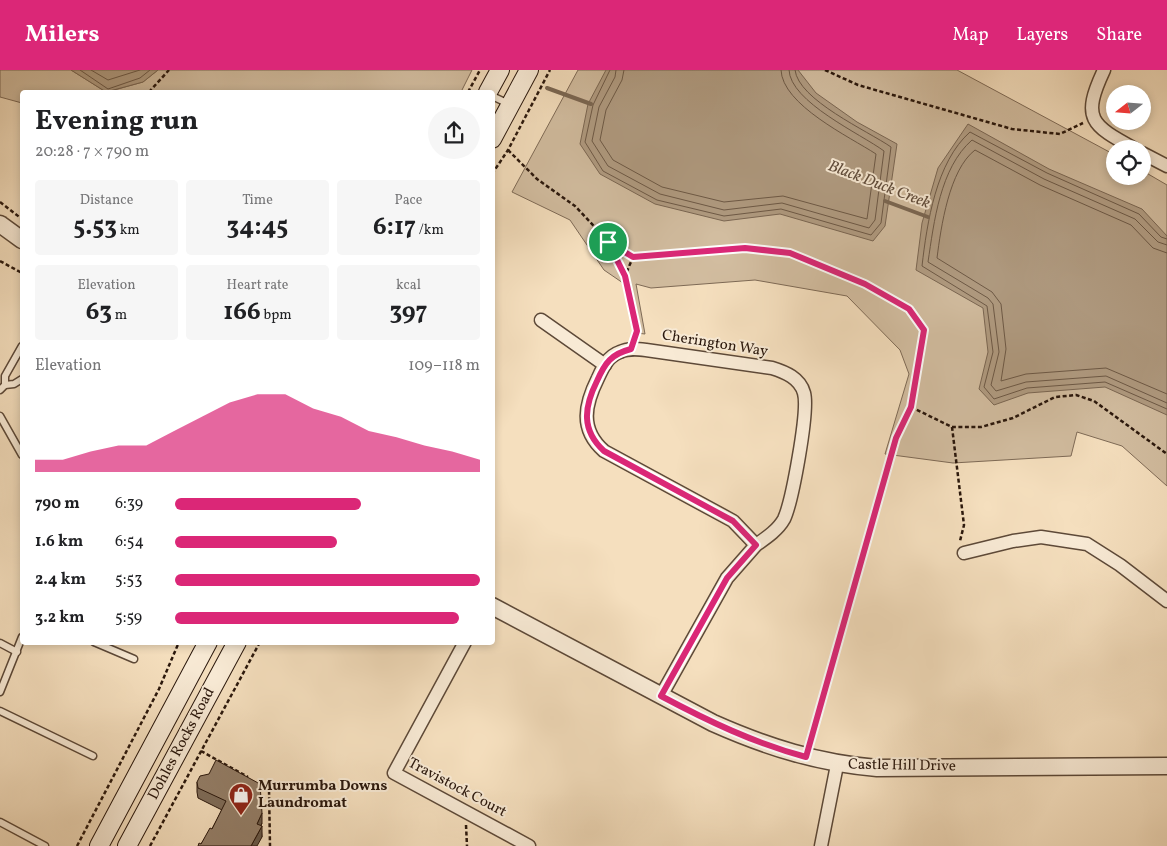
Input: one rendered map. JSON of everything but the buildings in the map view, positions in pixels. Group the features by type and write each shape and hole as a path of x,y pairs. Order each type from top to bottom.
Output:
{"main road":[{"path":"489,90 500,70"},
{"path":"495,133 528,70"},
{"name":"Dohles Rocks Road","path":"98,846 206,645"},
{"name":"Dohles Rocks Road","path":"127,846 235,645"}],"street":[{"path":"1104,70 1091,99 1093,119 1099,127 1118,140"},
{"path":"1151,158 1167,166"},
{"path":"1,227 20,239"},
{"path":"541,320 605,365"},
{"path":"631,349 619,352 605,365 586,408 588,430 604,451 733,521 756,545"},
{"name":"Cherington Way","path":"631,349 772,368 787,373 804,392 805,415 788,509 774,531 756,545 727,578 661,696"},
{"path":"964,553 1013,540 1041,537 1087,544 1120,565 1167,601"},
{"name":"Castle Hill Drive","path":"495,608 713,723 749,739 806,757 838,764 876,768 1167,766"},
{"name":"Travistock Court","path":"463,645 394,773 529,846"},
{"path":"821,846 838,764"}],"lane":[{"path":"495,98 510,105"},
{"path":"20,350 5,376 3,388 20,380"},
{"path":"0,416 20,451"},
{"path":"0,643 17,652"},
{"path":"0,692 20,643"},
{"path":"101,645 134,659"},
{"path":"0,711 93,756"},
{"path":"0,822 45,846"}],"path":[{"path":"151,90 169,70"},
{"path":"469,90 480,70"},
{"path":"495,170 508,150 550,70"},
{"path":"825,70 858,85 1012,130 1060,134 1093,119"},
{"path":"508,150 537,179 575,206 608,242 625,276 637,331 631,349"},
{"path":"0,202 20,218"},
{"path":"608,242 633,257 745,248 790,253 865,284 909,309 924,330 911,407 896,438 806,757"},
{"path":"625,276 633,257"},
{"path":"0,261 20,272"},
{"path":"911,407 952,427 981,427 1013,418 1055,397 1076,395 1094,401 1167,454"},
{"path":"952,427 964,525 964,531 960,539 964,553"},
{"path":"76,846 159,690 178,645"},
{"path":"150,846 258,645"},
{"path":"200,751 270,789 271,846"},
{"path":"465,810 467,846"}],"shaded area":[{"path":"0,70 71,70 103,90 20,90 20,102 0,97"},
{"path":"158,70 472,70 462,90 114,90 143,82"},
{"path":"578,70 957,70 1106,150 1106,185 1151,185 1151,176 1167,185 1167,486 1122,446 1077,432 1071,456 953,463 885,454 909,374 900,350 847,296 755,280 651,288 636,284 645,334 636,333 623,283 604,270 570,220 512,192"}],"water":[{"path":"71,70 158,70 143,82 113,90 103,90"},
{"path":"606,70 798,70 816,93 857,122 897,144 885,226 873,241 780,214 724,221 655,204 600,174 580,144 588,104"},
{"path":"968,124 1049,169 1142,209 1167,236 1167,415 1105,387 1028,393 994,405 979,389 988,352 983,308 916,270 922,223 938,168"}],"waterway":[{"name":"Black Duck Creek","path":"547,88 591,104"},
{"name":"Black Duck Creek","path":"885,201 928,217"}],"place":[{"name":"Murrumba Downs Laundromat","path":"241,816"}],"route":[{"path":"608,242 633,257 682,255 745,248 790,253 865,284 909,309 924,330 911,407 896,438 806,757 749,739 661,696 727,578 756,545 733,521 604,451 592,438 588,430 586,408 590,395 611,357 619,352 631,349 637,331 625,276 608,242"}]}
